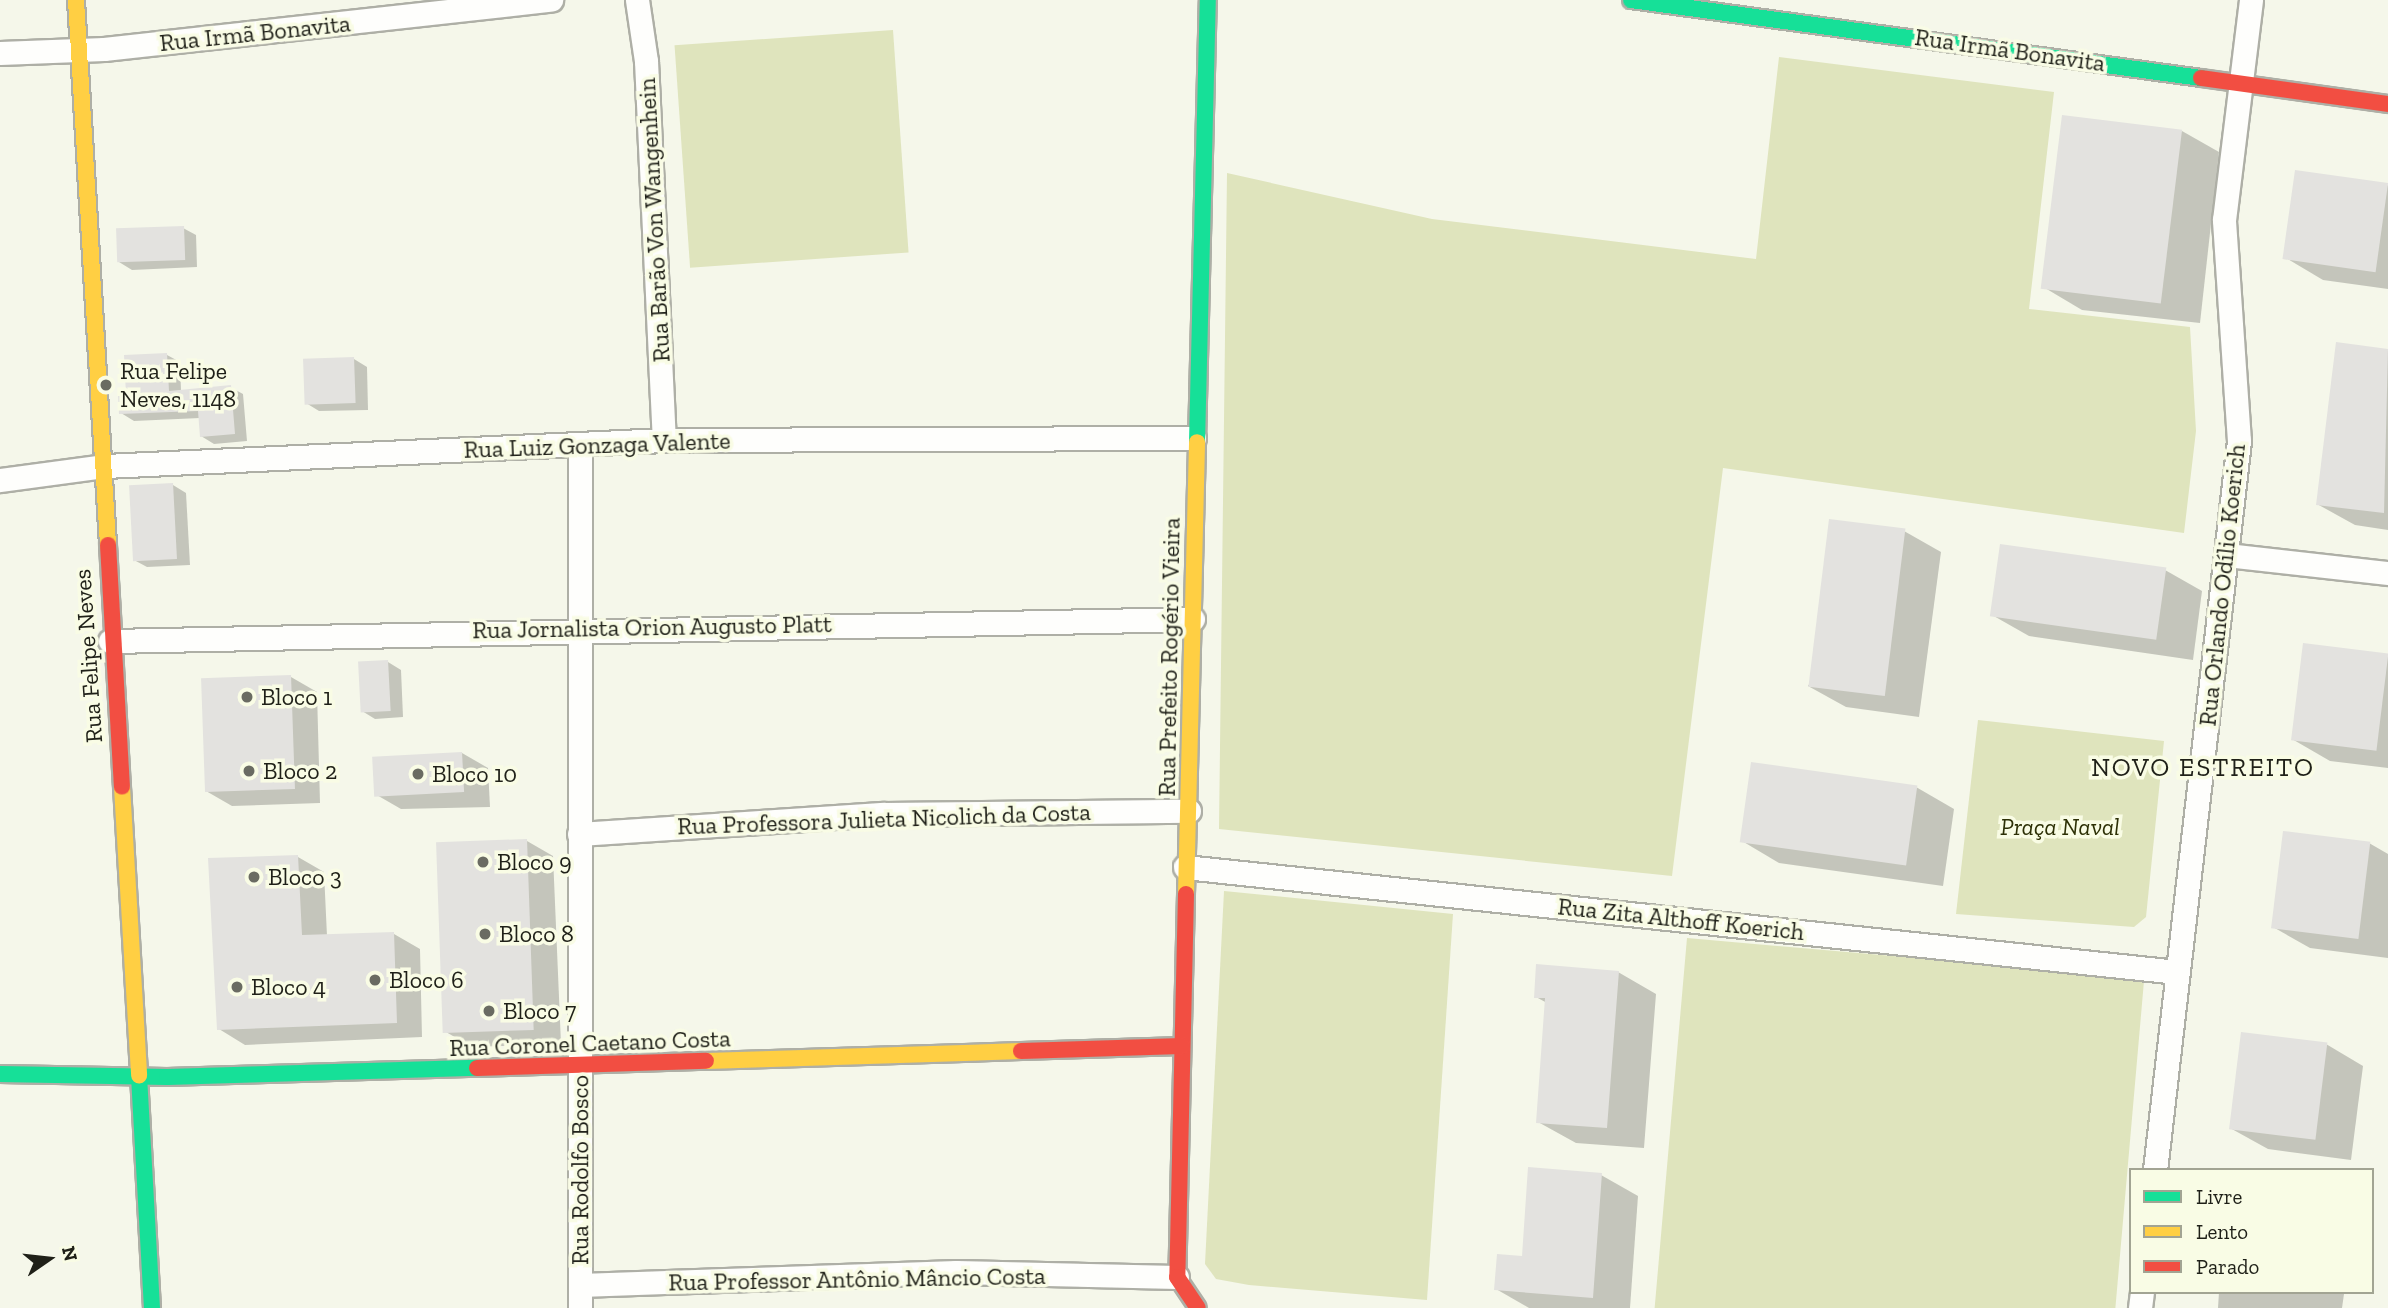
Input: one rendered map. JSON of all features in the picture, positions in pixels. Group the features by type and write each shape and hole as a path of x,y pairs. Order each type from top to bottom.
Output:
{"street":[{"name":"Rua Felipe Neves","path":"76,0 76,51 106,466 102,534 152,1308"},
{"name":"Rua Irmã Bonavita","path":"0,53 76,51 551,0"},
{"name":"Rua Barão Von Wangenhein","path":"637,0 646,61 664,440"},
{"name":"Rua Prefeito Rogério Vieira","path":"1177,1277 1193,619 1194,438 1208,0"},
{"name":"Rua Irmã Bonavita","path":"1632,0 2388,104"},
{"name":"Rua Orlando Odílio Koerich","path":"2155,1168 2227,555 2239,398 2224,220 2251,0"},
{"name":"Rua Luiz Gonzaga Valente","path":"0,480 106,466 664,440 1194,438"},
{"name":"Rua Rodolfo Bosco","path":"580,444 577,630 580,1297"},
{"path":"2227,555 2388,573"},
{"name":"Rua Jornalista Orion Augusto Platt","path":"110,641 1193,619"},
{"name":"Rua Professora Julieta Nicolich da Costa","path":"579,834 884,814 1189,811"},
{"name":"Rua Zita Althoff Koerich","path":"1185,867 2177,972"},
{"name":"Rua Coronel Caetano Costa","path":"0,1074 139,1077 580,1067 1182,1046"},
{"name":"Rua Professor Antônio Mâncio Costa","path":"580,1297 956,1272 1177,1277"},
{"path":"1177,1277 1198,1308"}],"green space":[{"path":"893,30 909,252 690,268 675,45"},
{"path":"1779,57 2054,92 2029,309 2190,327 2196,431 2184,533 1723,468 1672,876 1219,829 1227,173 1432,219 1756,259"},
{"name":"Praça Naval","path":"1978,720 2164,741 2146,917 2134,927 1956,914"},
{"path":"1224,891 1453,914 1427,1300 1249,1285 1216,1279 1205,1264"},
{"path":"1687,938 2144,978 2115,1308 1655,1308"}],"building":[{"path":"2062,115 2182,130 2161,303 2041,289"},
{"path":"2295,170 2388,183 2376,272 2282,259"},
{"path":"184,226 185,260 117,262 116,228"},
{"path":"2336,342 2388,349 2384,513 2316,505"},
{"path":"167,353 169,391 231,385 235,434 200,437 198,411 119,414 118,395 126,395 124,355"},
{"path":"354,357 356,403 305,405 303,359"},
{"path":"173,483 177,559 133,561 129,485"},
{"path":"1829,519 1905,528 1885,696 1808,687"},
{"path":"2000,544 2166,567 2156,640 1990,616"},
{"path":"2303,643 2388,653 2376,751 2291,740"},
{"path":"388,660 391,711 361,713 358,662"},
{"path":"291,675 295,789 205,792 201,678"},
{"name":"Bloco 10","path":"462,752 464,792 374,797 372,757"},
{"path":"1751,762 1917,785 1906,866 1740,842"},
{"path":"2283,831 2370,842 2358,939 2271,928"},
{"path":"527,839 534,1030 443,1033 436,842"},
{"path":"298,855 302,935 394,932 397,1023 217,1030 208,858"},
{"path":"1536,964 1619,971 1607,1128 1536,1123 1545,998 1534,998"},
{"path":"2241,1032 2327,1043 2315,1140 2229,1129"},
{"path":"1528,1167 1602,1173 1593,1298 1494,1290 1497,1254 1522,1256"}],"traffic: fast":[{"path":"1197,442 1208,0"},
{"path":"1631,0 2201,78"},
{"path":"0,1074 167,1077 477,1068"},
{"path":"139,1076 152,1308"}],"traffic: slow":[{"path":"76,0 108,545"},
{"path":"1186,894 1197,442"},
{"path":"122,787 139,1076"},
{"path":"706,1061 1021,1051"}],"traffic: jam":[{"path":"2201,78 2388,104"},
{"path":"108,545 122,787"},
{"path":"1186,894 1177,1277 1198,1308"},
{"path":"1021,1051 1182,1046"},
{"path":"477,1068 706,1061"}],"place":[{"name":"Rua Felipe Neves, 1148","path":"106,385"},
{"name":"Bloco 1","path":"247,697"},
{"name":"Bloco 2","path":"249,771"},
{"name":"Bloco 10","path":"418,774"},
{"name":"Bloco 9","path":"483,862"},
{"name":"Bloco 3","path":"254,877"},
{"name":"Bloco 8","path":"485,934"},
{"name":"Bloco 6","path":"375,980"},
{"name":"Bloco 4","path":"237,987"},
{"name":"Bloco 7","path":"489,1011"}],"district":[{"name":"NOVO ESTREITO","path":"2203,768"}]}
